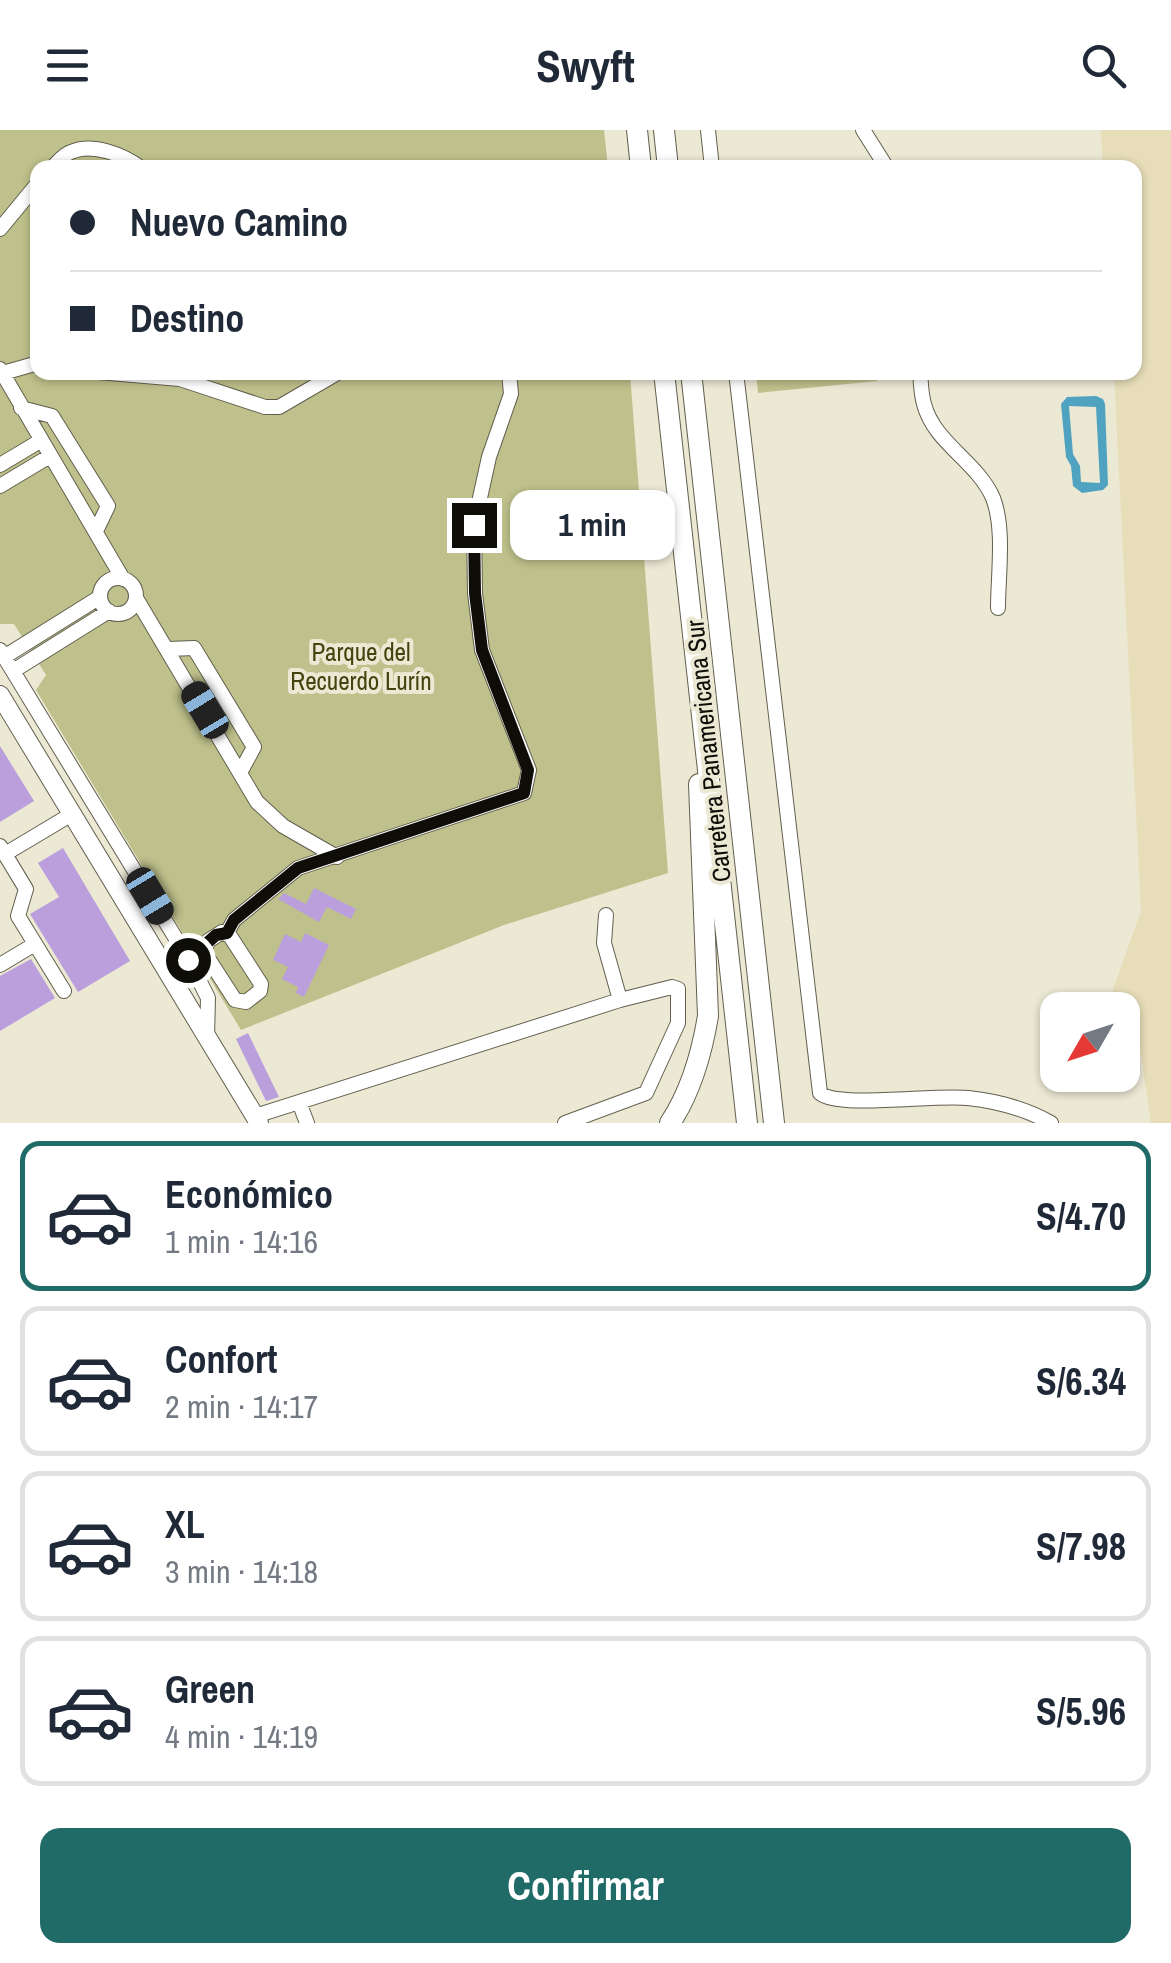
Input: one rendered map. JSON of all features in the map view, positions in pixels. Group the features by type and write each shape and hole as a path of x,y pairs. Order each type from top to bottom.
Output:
{"highway":[{"path":"637,130 640,160"},
{"path":"664,130 667,160"},
{"name":"Carretera Panamericana Sur","path":"665,380 747,1123"},
{"name":"Carretera Panamericana Sur","path":"692,380 774,1123"},
{"path":"670,1123 704,1043 708,1016 698,796 700,692"}],"main road":[{"path":"0,695 257,1120"}],"street":[{"path":"708,130 711,160"},
{"path":"867,133 882,160"},
{"path":"60,160 69,152 86,148 130,160"},
{"path":"0,228 30,193"},
{"path":"30,365 2,371 123,579 134,587 136,598 257,802 283,826 337,857"},
{"path":"183,380 279,407 326,380"},
{"path":"227,933 234,920 298,868 524,793 528,770 482,650 475,593 474,525 489,457 511,394 509,380"},
{"path":"737,380 820,1093 836,1102 968,1098 1030,1111 1051,1123"},
{"path":"921,380 924,405 940,436 978,474 994,500 998,524 998,608"},
{"path":"21,408 52,416 108,506 96,531"},
{"path":"0,465 40,440"},
{"path":"0,486 50,456"},
{"path":"123,579 107,582 100,597 2,654 188,960 208,998 207,1036"},
{"path":"100,597 109,612 116,614 128,612 136,598"},
{"path":"13,671 109,612"},
{"path":"169,649 194,648 254,747 241,770"},
{"path":"64,992 18,916 26,889 2,850 72,814"},
{"path":"606,915 604,943 620,1000"},
{"path":"188,960 216,935 227,933"},
{"path":"204,946 235,1000 246,1002 260,991 261,984 227,933"},
{"path":"0,966 35,944"},
{"path":"257,1120 299,1102 620,1000 672,987 678,989 678,1024 650,1088 641,1097 564,1123"},
{"path":"299,1102 307,1123"}],"green space":[{"name":"Parque del Recuerdo Lurín","path":"0,130 604,130 607,160 30,160 30,380 631,380 668,873 504,925 241,1030 36,690 46,675 14,624 0,624"},
{"path":"757,380 877,381 758,393"}],"sand":[{"path":"1101,130 1171,130 1171,1123 1151,1123 1140,1048 1140,992 1112,992 1141,911 1114,380 1142,380 1142,160 1103,160"}],"water":[{"path":"1096,396 1105,404 1108,485 1103,490 1082,493 1073,486 1061,404 1067,397","holes":["1069,406 1096,407 1100,483 1081,482 1080,466 1073,454"]}],"building":[{"path":"0,746 34,801 0,822"},
{"path":"63,848 130,961 78,992 30,914 59,897 38,863"},
{"path":"314,888 356,909 351,919 327,907 319,922 278,899 284,893 306,904"},
{"path":"305,933 329,945 304,997 296,993 298,987 282,979 288,967 273,960 285,934 301,942"},
{"path":"31,959 55,998 0,1031 0,976"},
{"path":"248,1033 279,1097 266,1101 236,1039"}],"route":[{"path":"188,960 216,935 227,933 234,920 298,868 524,793 528,770 482,650 475,593 474,525"}]}
